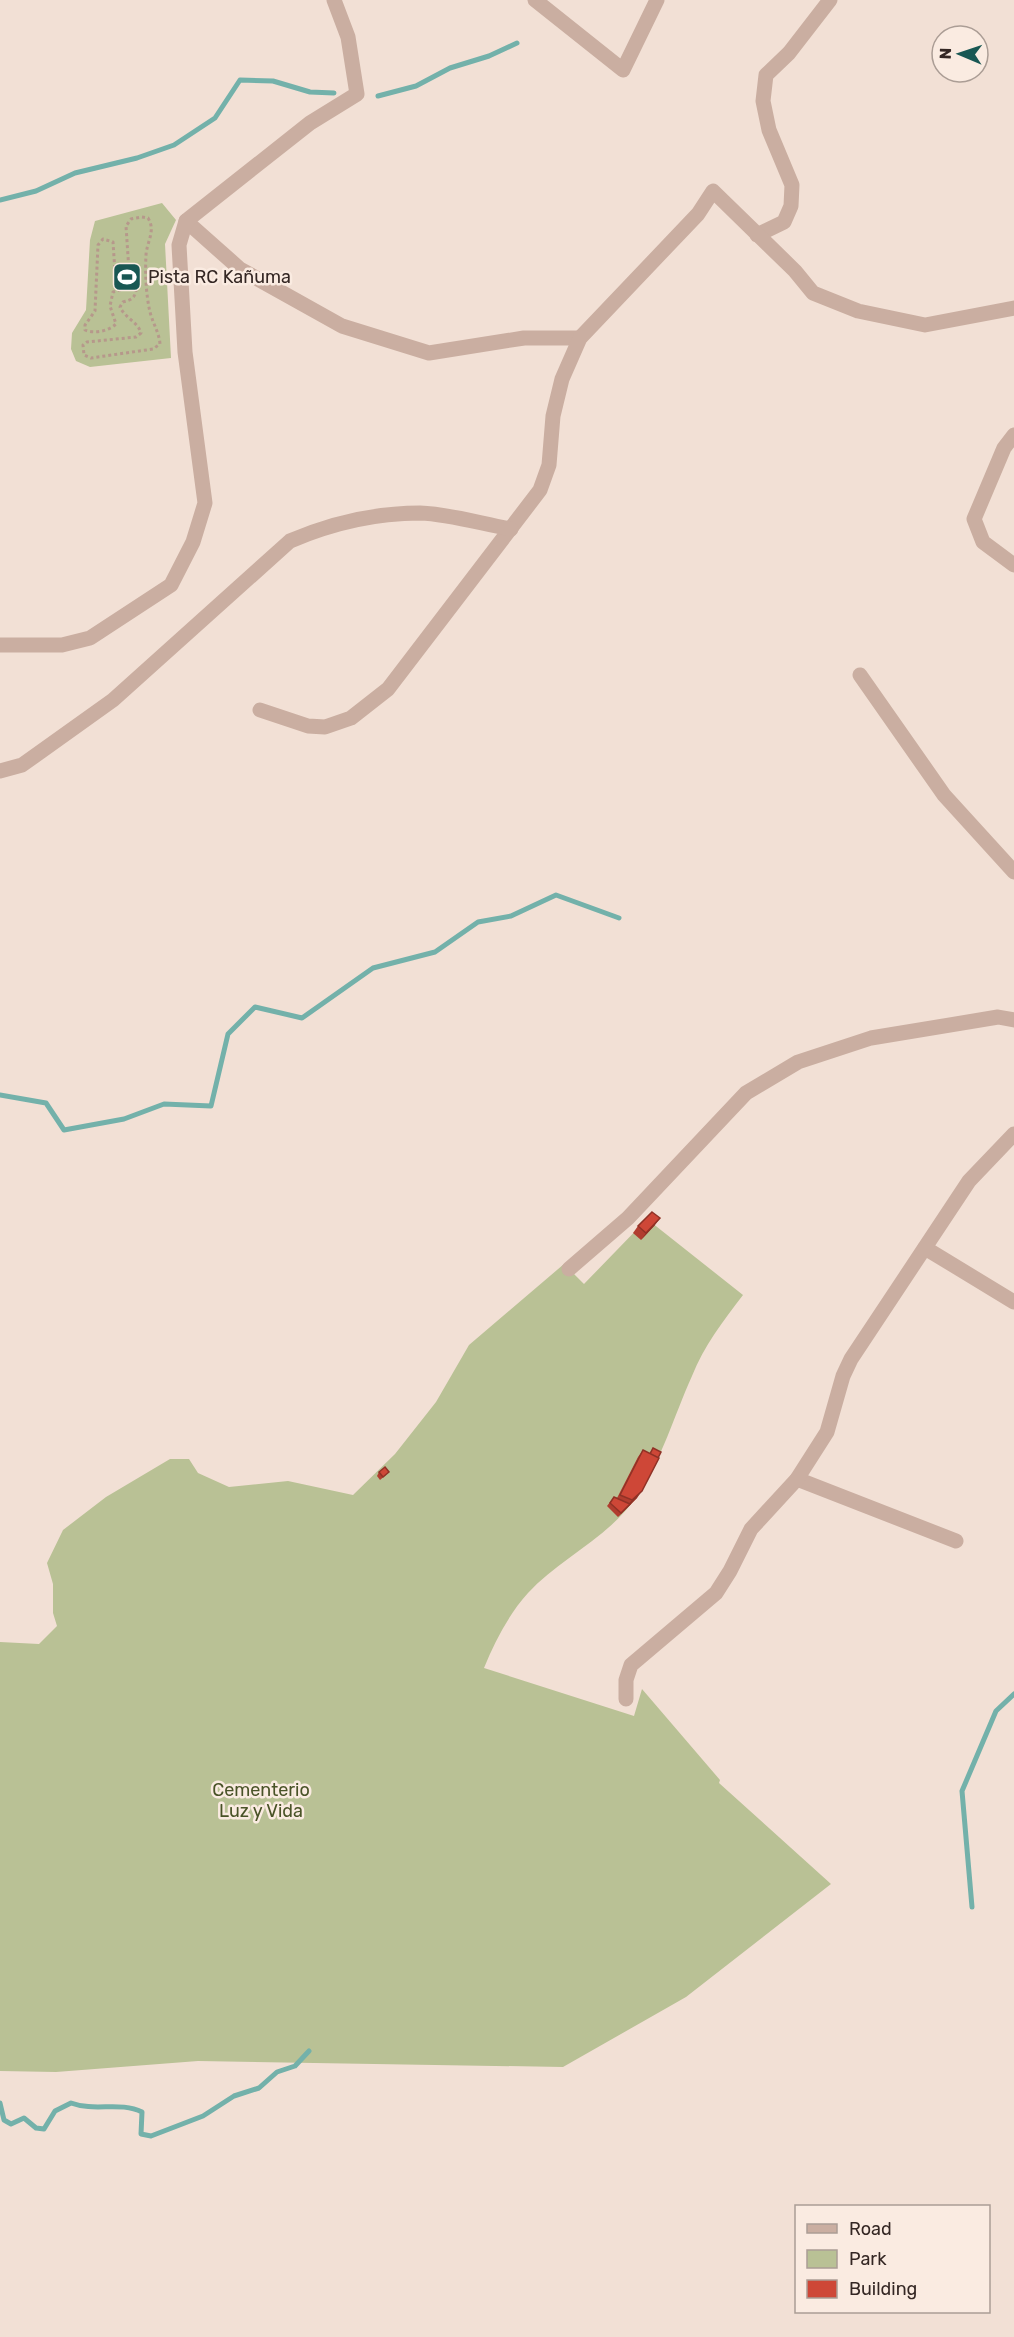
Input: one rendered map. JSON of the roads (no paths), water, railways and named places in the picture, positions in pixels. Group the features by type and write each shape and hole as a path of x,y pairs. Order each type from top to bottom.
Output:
{"street":[{"path":"0,645 62,645 90,638 171,585 193,542 205,503 185,352 179,245 186,221 310,123 357,94 348,37 334,0"},
{"path":"535,0 623,70 657,0"},
{"path":"757,235 784,222 791,207 792,185 769,130 762,101 766,75 789,52 830,0"},
{"path":"260,710 308,726 325,727 351,718 388,689 540,490 549,465 553,416 562,379 580,338 698,214 713,191 795,271 813,293 858,311 925,325 1014,308"},
{"path":"186,221 240,269 342,326 429,353 524,338 580,338"},
{"path":"1014,435 1007,462 974,519 983,542 1014,565"},
{"path":"0,771 22,765 113,700 290,541 324,526 370,516 422,513 512,529"},
{"path":"860,675 944,795 1014,872"},
{"path":"569,1269 627,1218 746,1093 798,1062 871,1038 998,1017 1014,1020"},
{"path":"626,1699 626,1680 631,1665 716,1593 751,1529 797,1479 832,1420 835,1399 851,1359 969,1181 1014,1134"},
{"path":"925,1248 1014,1302"},
{"path":"797,1479 956,1541"}],"waterway":[{"path":"378,96 416,86 450,68 489,56 517,43"},
{"path":"0,200 36,191 75,173 137,158 174,145 215,118 240,80 273,81 310,92 334,93"},
{"path":"0,1095 46,1103 64,1130 124,1119 164,1104 211,1106 228,1034 255,1007 302,1018 373,968 435,952 478,922 511,916 556,895 619,918"},
{"path":"972,1907 962,1791 996,1711 1014,1694"},
{"path":"0,2103 4,2120 11,2124 24,2118 36,2128 44,2129 55,2111 71,2103 89,2107 125,2107 142,2112 141,2134 151,2136 203,2116 234,2096 259,2088 277,2072 295,2066 309,2051"}],"place":[{"name":"Pista RC Kañuma","path":"127,277"}],"park label":[{"name":"Cementerio Luz y Vida","path":"261,1800"}]}
